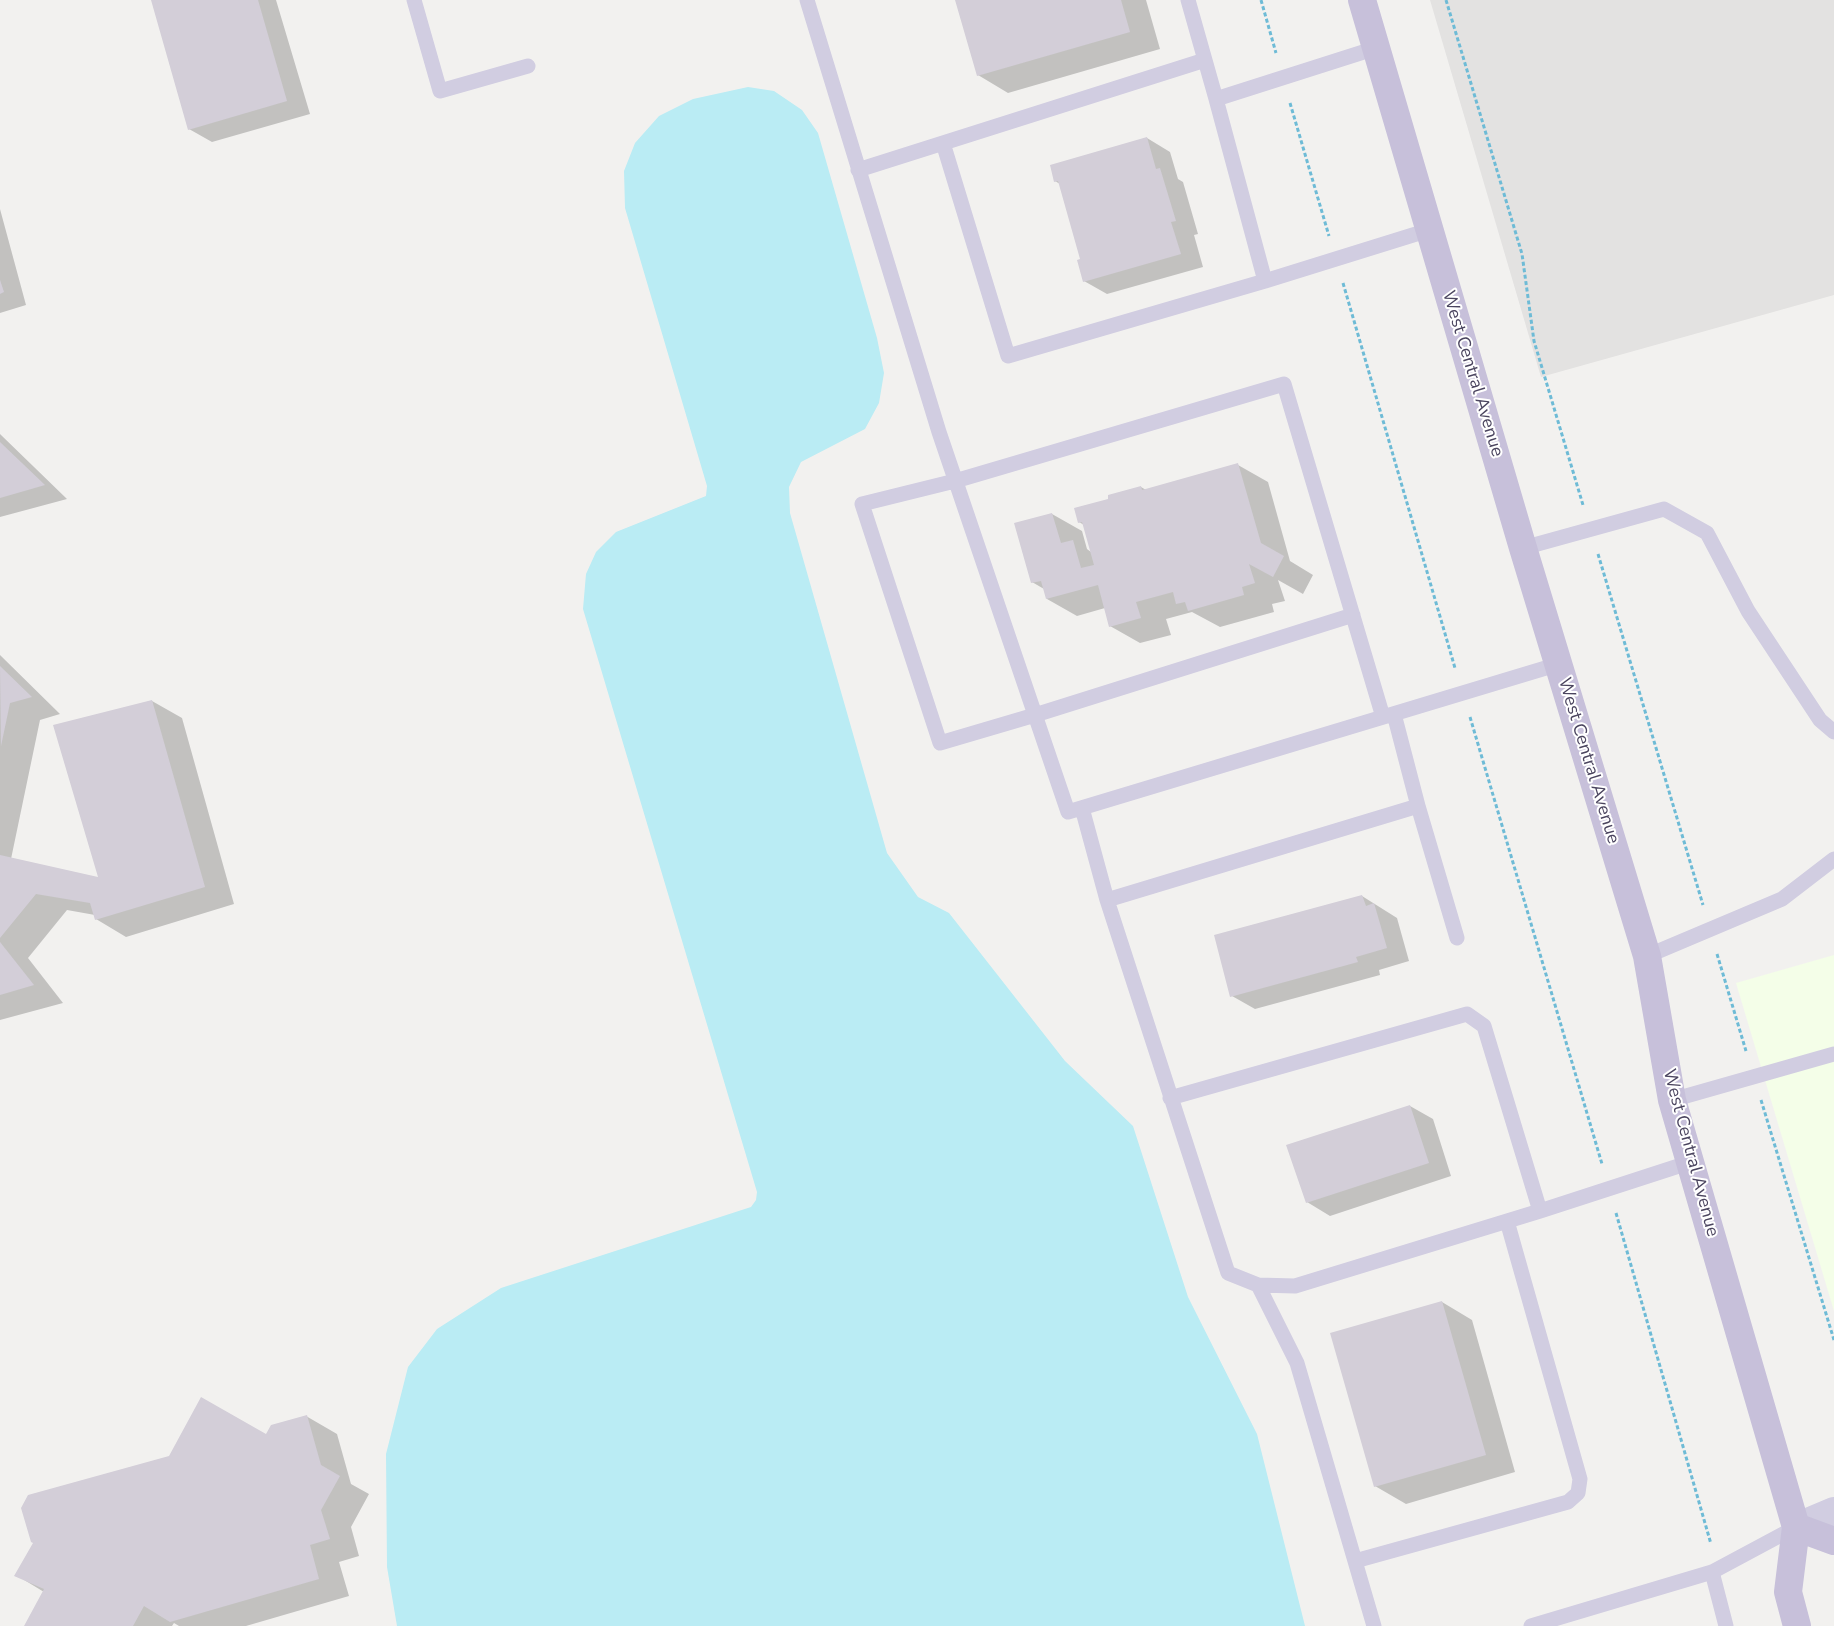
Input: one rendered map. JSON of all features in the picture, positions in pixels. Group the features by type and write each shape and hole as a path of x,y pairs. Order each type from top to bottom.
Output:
{"main road":[{"name":"West Central Avenue","path":"1362,0 1429,230 1647,956 1672,1100 1796,1527 1788,1592 1797,1626"},
{"path":"1796,1527 1834,1542"}],"street":[{"path":"1796,1527 1834,1511"}],"lane":[{"path":"414,0 440,91 528,66"},
{"path":"807,0 955,481 1068,812 1559,664"},
{"path":"1188,0 1265,281"},
{"path":"1216,99 1376,48"},
{"path":"858,170 1205,60"},
{"path":"943,143 1008,356 1265,281 1429,230"},
{"path":"1353,615 1035,716 940,743 862,504 955,481 1284,384 1353,615 1418,806 1457,938"},
{"path":"1524,548 1664,509 1707,533 1748,611 1820,720 1834,732"},
{"path":"1107,900 1418,806"},
{"path":"1082,808 1107,900 1228,1273 1258,1285 1295,1286 1540,1211 1691,1162"},
{"path":"1647,956 1782,899 1834,858"},
{"path":"1170,1098 1467,1014 1484,1026 1540,1211"},
{"path":"1672,1100 1834,1054"},
{"path":"1355,1561 1568,1502 1578,1493 1580,1479 1506,1221"},
{"path":"1258,1285 1297,1363 1374,1626"},
{"path":"1531,1626 1715,1570 1796,1527"},
{"path":"1715,1570 1726,1626"}],"path":[{"path":"1261,0 1462,693 1653,1337 1715,1570"},
{"path":"1446,0 1522,254 1534,342 1834,1340"}],"shaded area":[{"path":"1430,0 1834,0 1834,295 1541,377"},
{"path":"748,87 774,91 802,110 818,133 877,338 884,373 879,403 865,429 801,462 789,487 790,513 887,853 918,897 949,913 1065,1061 1133,1126 1188,1297 1257,1434 1305,1626 397,1626 387,1567 386,1454 408,1367 437,1329 501,1288 751,1207 756,1200 757,1192 583,609 586,574 596,552 616,532 706,496 707,486 625,208 624,171 635,143 659,116 693,99"},
{"path":"1834,955 1834,1311 1736,983"}],"building":[{"path":"151,0 258,0 287,101 188,130"},
{"path":"955,0 1121,0 1130,32 977,76"},
{"path":"1147,137 1156,169 1160,168 1176,221 1171,222 1181,254 1083,282 1077,260 1080,259 1058,181 1054,182 1050,165"},
{"path":"0,280 4,292 0,294"},
{"path":"0,442 45,485 0,498"},
{"path":"1238,463 1261,543 1284,556 1273,577 1249,564 1255,583 1242,587 1244,595 1188,611 1185,602 1176,604 1173,592 1136,602 1141,618 1109,627 1098,585 1046,599 1041,581 1031,583 1014,523 1052,513 1061,543 1073,540 1081,568 1094,565 1082,522 1078,523 1074,508 1108,499 1108,495 1141,486 1142,490"},
{"path":"0,666 32,697 10,703 1,746"},
{"path":"152,700 205,887 95,920 90,903 36,894 0,938 0,855 98,877 53,725"},
{"path":"1362,895 1366,906 1374,903 1387,948 1356,957 1358,962 1230,997 1214,935"},
{"path":"0,942 34,985 0,995"},
{"path":"1410,1105 1429,1163 1306,1203 1286,1145"},
{"path":"1442,1301 1486,1455 1374,1487 1330,1333"},
{"path":"201,1397 266,1434 271,1425 307,1415 321,1465 340,1476 321,1510 330,1539 310,1545 319,1579 170,1622 144,1606 133,1626 24,1626 44,1589 14,1576 33,1543 31,1542 21,1508 28,1495 169,1456"}]}
